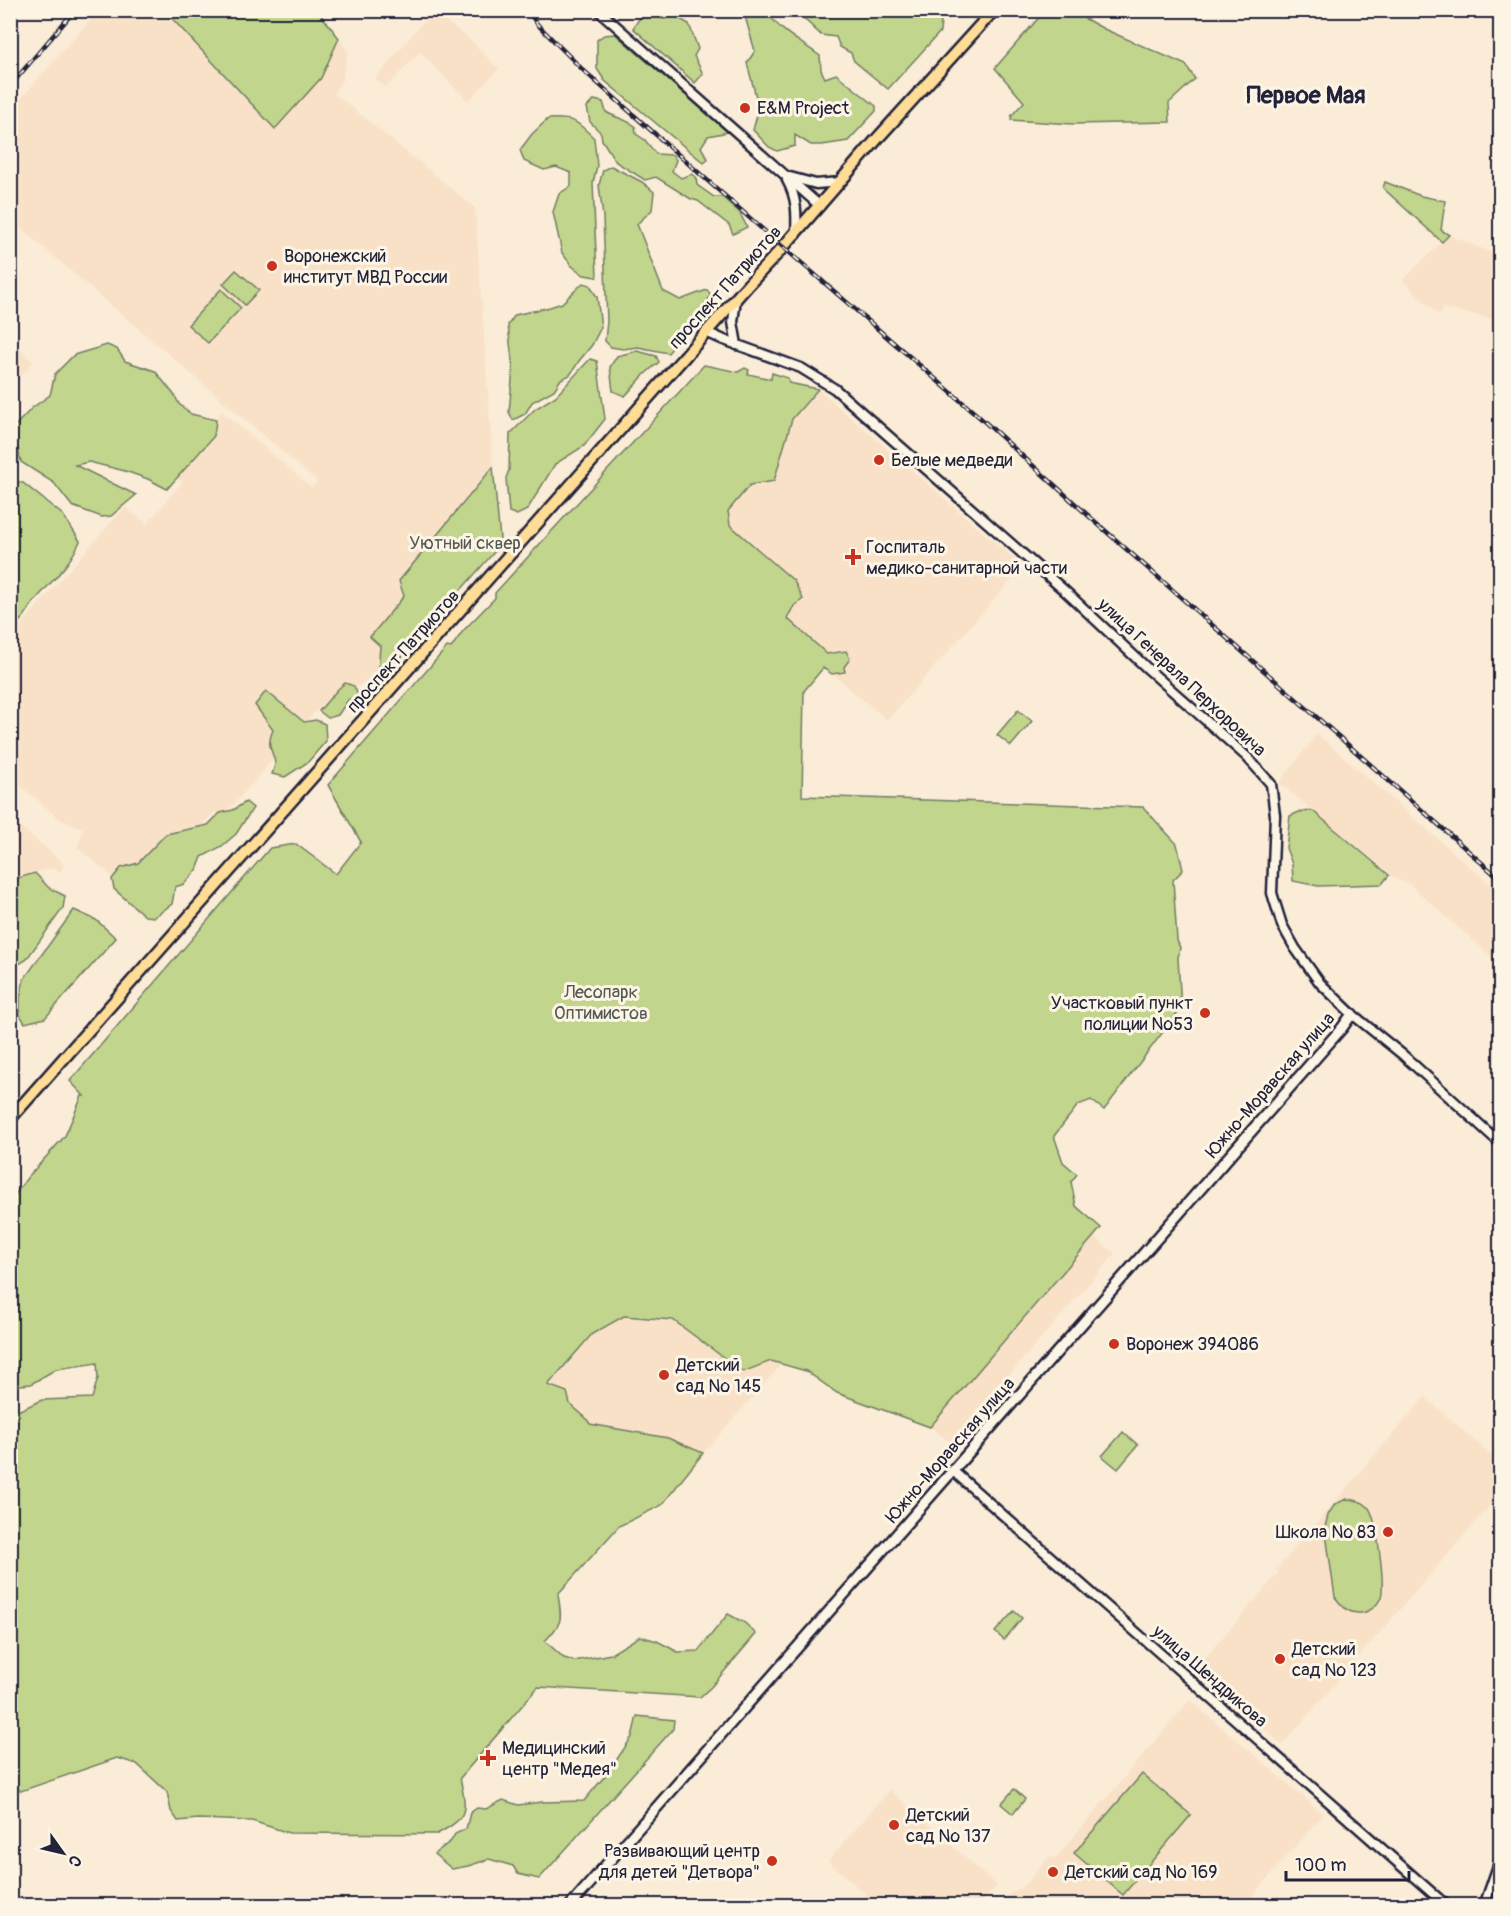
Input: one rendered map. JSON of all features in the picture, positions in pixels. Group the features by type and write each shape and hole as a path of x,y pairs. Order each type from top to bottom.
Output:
{"highway":[{"name":"проспект Патриотов","path":"10,1119 706,332 796,234 877,139 994,10"}],"main road":[{"name":"Южно-Моравская улица","path":"570,1905 1352,1014"}],"street":[{"path":"598,10 820,206"},
{"path":"784,174 807,183 823,185 840,182"},
{"path":"784,174 792,189 797,208 796,234"},
{"path":"736,299 733,322 737,345"},
{"name":"улица Генерала Перхоровича","path":"706,332 801,368 835,389 1065,591 1247,757 1271,784 1275,815 1272,893 1282,926 1295,948 1320,982 1352,1014 1403,1055 1500,1143"},
{"name":"улица Шендрикова","path":"954,1470 1447,1905"},
{"path":"1484,1905 1500,1860"}],"shaded area":[{"name":"Воронежский институт МВД России","path":"98,11 318,11 348,51 342,80 334,93 475,208 493,467 399,581 404,596 370,637 381,646 378,672 353,689 344,683 312,715 227,812 214,812 185,844 123,885 78,848 83,828 61,820 11,778 11,636 125,507 147,524 182,482 171,473 222,412 312,488 317,481 11,220 10,111"},
{"path":"438,15 472,42 499,69 468,101 420,52 386,87 375,79 425,20"},
{"path":"1449,235 1500,256 1500,321 1444,308 1438,315 1403,280"},
{"path":"11,341 33,362 11,387"},
{"name":"Госпиталь медико-санитарной части","path":"818,389 1023,567 887,720 682,547"},
{"path":"1317,734 1500,893 1500,964 1408,883 1398,880 1279,783"},
{"path":"10,818 64,864 60,872 54,868 11,878"},
{"path":"1094,1236 1115,1254 950,1442 931,1427"},
{"name":"Детский сад № 145","path":"630,1290 788,1357 703,1453 668,1438 579,1422 541,1393"},
{"name":"Школа № 83","path":"1425,1397 1500,1463 1500,1494 1282,1745 1196,1668 1279,1573 1276,1570"},
{"path":"1190,1700 1323,1814 1245,1905 992,1906 1026,1884 1050,1856 1055,1859"},
{"name":"Детский сад № 137","path":"890,1790 997,1886 979,1905 878,1905 828,1861"}],"green space":[{"path":"1054,10 1071,11 1104,29 1186,65 1195,79 1169,103 1170,122 1073,124 1011,120 1012,115 1024,102 995,68 1043,13"},
{"path":"165,11 318,11 339,38 321,78 275,129"},
{"path":"750,11 767,11 784,30 820,56 821,70 825,78 836,74 876,106 876,111 848,141 811,145 795,135 795,146 777,151 769,147 753,130 759,108 747,63 755,51 746,20"},
{"path":"796,11 942,11 940,32 888,89 854,61 851,53 840,47 836,37 821,35"},
{"path":"643,13 664,19 673,15 689,24 698,49 694,56 703,74 695,83 633,28"},
{"path":"615,34 728,132 708,136 701,147 708,159 704,163 605,81 597,69 597,40 604,35"},
{"path":"594,100 603,102 606,112 635,126 636,134 645,140 656,154 673,155 676,160 672,171 681,178 692,174 696,177 697,185 714,197 722,197 739,212 747,227 733,234 729,225 698,201 656,177 645,180 616,162 602,140 601,133 590,122 587,107"},
{"path":"548,119 574,121 594,138 597,166 593,183 597,277 584,275 572,266 562,253 553,212 559,194 571,186 571,173 556,167 544,170 524,161 520,150 532,134"},
{"path":"611,166 642,182 654,192 652,210 637,224 663,291 680,300 707,290 711,295 696,319 668,353 638,347 623,349 611,347 605,341 607,321 603,217 599,185 603,170"},
{"path":"1385,182 1421,196 1445,201 1441,230 1449,235 1442,242 1383,188"},
{"path":"236,270 259,290 245,305 223,284"},
{"path":"583,283 590,285 597,297 601,327 592,345 570,375 561,379 554,390 532,402 525,414 513,420 509,412 513,369 508,325 515,315 562,303"},
{"path":"221,289 241,308 208,343 188,325"},
{"path":"107,345 117,349 125,361 155,371 179,404 191,414 216,420 214,436 167,489 125,471 89,462 75,465 136,495 111,516 102,517 72,506 54,483 21,462 13,428 32,408 50,395 55,374 74,355"},
{"path":"637,351 656,356 659,362 625,396 613,391 610,367 617,356"},
{"path":"590,359 597,361 605,419 584,446 555,464 527,510 517,515 509,512 506,478 509,470 510,434 535,409 556,396"},
{"name":"Лесопарк Оптимистов","path":"704,365 738,372 745,368 749,370 748,374 771,379 772,373 788,378 789,383 818,389 792,419 774,481 750,485 728,511 730,525 794,581 803,599 794,606 787,618 827,654 846,651 850,659 844,667 845,672 832,674 823,668 804,691 802,796 1143,807 1177,844 1183,870 1173,880 1177,940 1180,948 1178,958 1181,1008 1104,1110 1091,1100 1078,1105 1054,1136 1063,1162 1077,1174 1071,1182 1076,1206 1101,1228 930,1427 837,1393 806,1371 771,1361 743,1372 673,1320 624,1316 592,1334 548,1385 567,1392 570,1404 590,1424 668,1438 703,1453 662,1505 619,1526 558,1594 560,1621 545,1641 564,1658 574,1661 611,1654 640,1636 657,1641 678,1652 698,1651 728,1614 745,1623 756,1634 700,1697 538,1687 460,1778 464,1798 463,1812 455,1823 437,1834 289,1833 252,1821 198,1819 178,1821 171,1811 167,1792 137,1764 117,1758 21,1791 17,1788 11,1793 11,1414 42,1400 92,1398 98,1378 97,1363 56,1369 31,1384 11,1386 11,1200 27,1178 65,1136 82,1096 84,1096 70,1081 270,848 296,844 336,874 361,842 328,785 447,647 451,648 463,631 495,598 495,593"},
{"name":"Уютный сквер","path":"493,467 500,539 497,549 385,676 378,672 380,646 370,637 404,596 399,581"},
{"path":"11,480 23,483 63,515 80,541 65,566 34,602 22,620 16,624 10,622"},
{"path":"345,683 354,686 358,695 348,700 338,715 328,718 319,711"},
{"path":"266,691 304,722 316,720 325,724 326,741 308,762 285,777 272,774 275,764 270,741 273,730 255,705"},
{"path":"1018,710 1032,721 1011,746 997,735"},
{"path":"246,802 253,808 236,834 222,846 202,857 197,870 184,884 175,887 172,904 154,917 145,916 114,889 112,879 121,868 138,863 166,834 208,825 220,813 233,810"},
{"path":"1313,811 1389,875 1382,884 1318,886 1293,881 1292,864 1286,848 1290,816 1299,812"},
{"path":"35,873 49,888 65,896 63,908 26,960 17,965 11,955 11,880"},
{"path":"74,910 96,920 116,938 45,1018 25,1023 20,1015 20,998 24,979"},
{"path":"1123,1432 1138,1445 1118,1469 1102,1456"},
{"path":"1347,1499 1356,1500 1368,1507 1374,1523 1379,1550 1381,1597 1373,1608 1361,1613 1349,1611 1335,1597 1325,1527 1328,1515 1335,1504"},
{"path":"1014,1611 1022,1618 1004,1640 995,1632"},
{"path":"637,1716 674,1720 673,1729 539,1879 518,1874 513,1866 489,1859 452,1869 434,1854 451,1841 455,1834 466,1829 470,1813 477,1808 486,1809 503,1800 518,1805 584,1801 609,1771 632,1737"},
{"path":"1142,1774 1191,1815 1123,1895 1074,1853"},
{"path":"1014,1789 1025,1799 1013,1814 1001,1804"}],"railway":[{"path":"10,86 75,10"},
{"path":"527,10 538,25 583,70 976,414 1500,879"}],"place":[{"name":"E&M Project","path":"745,108"},
{"name":"Воронежский институт МВД России","path":"272,266"},
{"name":"Белые медведи","path":"879,460"},
{"name":"Госпиталь медико-санитарной части","path":"853,557"},
{"name":"Участковый пункт полиции №53","path":"1205,1013"},
{"name":"Воронеж 394086","path":"1114,1344"},
{"name":"Детский сад № 145","path":"664,1375"},
{"name":"Школа № 83","path":"1388,1532"},
{"name":"Детский сад № 123","path":"1280,1659"},
{"name":"Медицинский центр \"Медея\"","path":"488,1758"},
{"name":"Детский сад № 137","path":"894,1825"},
{"name":"Развивающий центр для детей \"Детвора\"","path":"772,1861"},
{"name":"Детский сад № 169","path":"1053,1872"}],"district":[{"name":"Первое Мая","path":"1306,95"}]}
